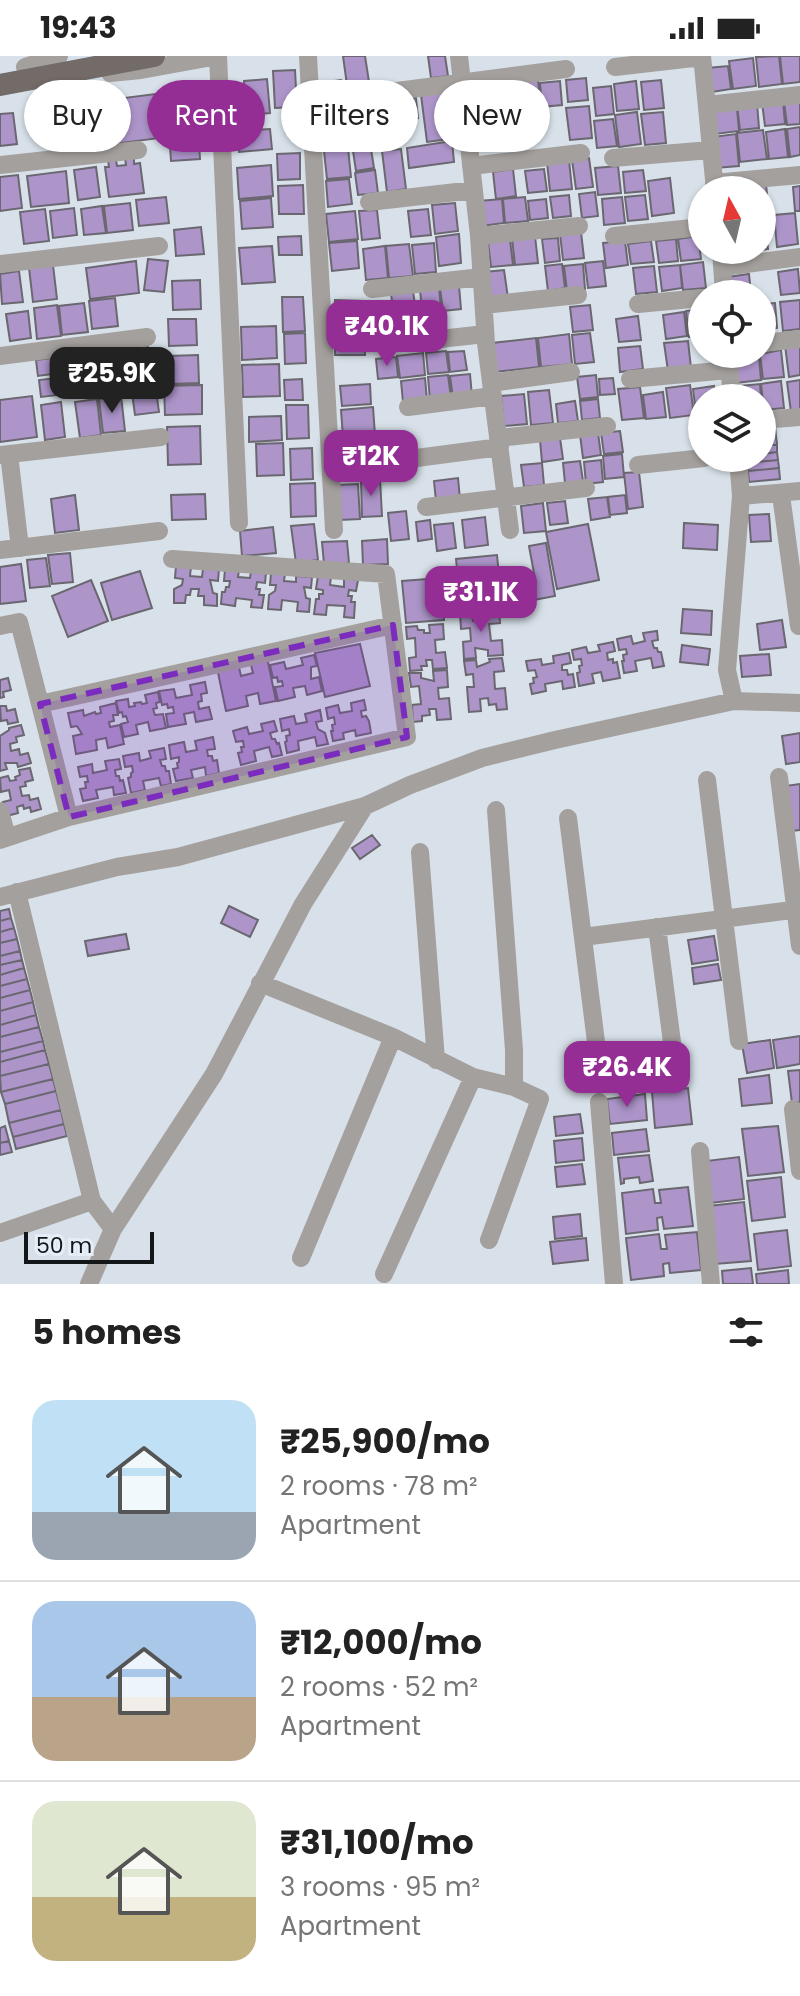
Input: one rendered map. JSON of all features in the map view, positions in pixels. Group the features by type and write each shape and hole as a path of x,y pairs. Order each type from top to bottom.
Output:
{"main road":[{"path":"0,85 26,73 84,56"},
{"path":"0,72 26,73 154,56"}],"street":[{"path":"26,73 59,56"},
{"path":"26,73 141,70 218,56 239,523"},
{"path":"308,56 334,530"},
{"path":"459,56 462,80"},
{"path":"615,67 702,57 713,176"},
{"path":"490,80 566,69"},
{"path":"707,105 800,95"},
{"path":"0,165 138,150"},
{"path":"613,158 711,150"},
{"path":"470,152 485,334 510,530"},
{"path":"471,166 581,153"},
{"path":"776,178 800,175"},
{"path":"369,202 474,190"},
{"path":"479,236 579,226"},
{"path":"614,236 688,228"},
{"path":"0,264 159,246"},
{"path":"776,258 800,257"},
{"path":"372,289 482,277"},
{"path":"484,305 578,295"},
{"path":"638,304 688,299"},
{"path":"404,343 485,334"},
{"path":"0,356 147,337"},
{"path":"776,342 800,339"},
{"path":"630,379 693,368"},
{"path":"408,407 571,372"},
{"path":"776,419 800,417"},
{"path":"409,459 607,426"},
{"path":"20,548 4,454 161,437"},
{"path":"638,465 688,460"},
{"path":"734,701 727,670 741,496 739,472"},
{"path":"426,507 586,488"},
{"path":"741,496 791,493 799,626"},
{"path":"0,550 159,531"},
{"path":"0,811 3,838 69,817 407,737 386,574 172,559"},
{"path":"0,626 19,622 69,817"},
{"path":"40,704 393,625"},
{"path":"113,1229 92,1201 8,895 117,867 178,857 365,806 482,758 734,701 800,703"},
{"path":"779,777 798,910 800,946"},
{"path":"707,780 739,1041"},
{"path":"89,1284 113,1229 214,1074 303,904 365,806"},
{"path":"496,810 514,1087"},
{"path":"568,818 600,1074"},
{"path":"420,852 436,1060"},
{"path":"583,937 798,910"},
{"path":"657,927 676,1073"},
{"path":"260,983 393,1037 473,1077 514,1087 540,1099 489,1240"},
{"path":"301,1258 393,1037"},
{"path":"384,1274 473,1077"},
{"path":"599,1102 614,1284"},
{"path":"793,1109 800,1171"},
{"path":"700,1151 711,1284"},
{"path":"0,1233 92,1201"}],"highlighted area":[{"path":"393,625 407,737 69,817 40,704"}],"building":[{"path":"343,56 365,56 369,80 346,80"},
{"path":"428,56 445,56 448,76 431,78"},
{"path":"779,56 782,84 759,87 756,57"},
{"path":"780,56 800,56 800,82 783,84"},
{"path":"753,58 756,86 733,89 729,61"},
{"path":"728,66 731,89 711,92 708,68"},
{"path":"295,70 296,80 281,80 281,108 275,108 273,71"},
{"path":"586,78 588,100 568,102 566,80"},
{"path":"267,79 270,113 265,113 265,80 256,80"},
{"path":"661,80 664,108 644,110 641,82"},
{"path":"560,81 562,105 550,106 550,82"},
{"path":"636,81 639,109 617,111 614,84"},
{"path":"611,86 614,114 596,116 593,88"},
{"path":"434,93 434,141 427,142 421,95"},
{"path":"147,95 147,140 131,142 131,97"},
{"path":"800,100 800,124 787,125 784,102"},
{"path":"783,101 785,124 765,126 762,103"},
{"path":"757,103 759,128 740,130 737,105"},
{"path":"589,106 592,138 570,140 566,108"},
{"path":"737,109 739,131 715,134 713,112"},
{"path":"637,112 641,144 619,147 615,115"},
{"path":"663,112 666,143 645,145 641,114"},
{"path":"13,113 17,144 0,146 0,114"},
{"path":"613,119 617,146 597,148 594,121"},
{"path":"800,127 800,155 790,157 787,129"},
{"path":"265,129 270,129 272,149 265,150"},
{"path":"785,129 788,157 769,159 766,132"},
{"path":"763,130 767,159 740,162 737,133"},
{"path":"736,134 739,166 715,168 712,137"},
{"path":"434,144 434,152 453,152 454,162 409,168 407,152 418,152 418,146"},
{"path":"170,152 200,152 200,159 171,161"},
{"path":"324,152 348,152 351,177 327,179"},
{"path":"353,152 371,152 374,168 356,171"},
{"path":"382,152 401,152 406,189 387,192"},
{"path":"300,153 300,179 278,180 277,154"},
{"path":"125,158 134,158 134,164 140,163 144,193 109,197 105,167 109,167 108,160 116,160 117,166 126,165"},
{"path":"589,158 593,187 576,189 572,160"},
{"path":"569,160 572,189 550,191 547,162"},
{"path":"271,165 273,196 239,199 237,168"},
{"path":"618,166 621,193 598,195 595,168"},
{"path":"96,167 100,197 78,200 74,170"},
{"path":"513,169 516,196 496,199 493,172"},
{"path":"544,169 547,191 528,193 525,171"},
{"path":"375,170 378,193 358,195 355,173"},
{"path":"643,170 646,191 625,193 623,172"},
{"path":"66,171 69,203 31,207 27,176"},
{"path":"18,175 22,208 0,211 0,177"},
{"path":"670,178 674,213 652,216 648,181"},
{"path":"349,179 352,204 328,207 326,181"},
{"path":"303,185 304,214 279,214 278,186"},
{"path":"800,186 800,211 795,211 793,187"},
{"path":"595,192 598,216 582,218 579,194"},
{"path":"569,195 571,216 553,218 550,197"},
{"path":"645,195 648,219 628,221 625,197"},
{"path":"166,197 169,223 139,226 136,200"},
{"path":"525,197 528,221 505,223 503,199"},
{"path":"622,197 625,223 604,225 602,199"},
{"path":"271,198 273,227 242,229 240,201"},
{"path":"502,199 504,223 481,226 479,201"},
{"path":"546,199 548,218 530,220 528,201"},
{"path":"130,203 133,230 107,233 104,206"},
{"path":"455,203 458,231 435,234 432,205"},
{"path":"102,206 106,233 84,235 81,209"},
{"path":"74,208 77,235 53,238 50,211"},
{"path":"45,209 49,241 24,244 20,212"},
{"path":"428,209 431,235 411,237 408,211"},
{"path":"377,210 380,238 362,240 359,211"},
{"path":"355,211 358,239 329,242 326,214"},
{"path":"795,213 798,244 777,247 776,215"},
{"path":"201,227 204,254 176,256 174,230"},
{"path":"581,232 584,258 563,260 560,234"},
{"path":"459,234 461,263 439,266 436,237"},
{"path":"301,236 302,255 279,255 278,237"},
{"path":"535,236 538,263 515,265 512,238"},
{"path":"558,238 560,261 545,263 542,239"},
{"path":"688,238 688,260 681,261 678,239"},
{"path":"676,239 678,261 659,263 656,241"},
{"path":"510,240 513,265 491,267 488,242"},
{"path":"357,241 359,268 332,271 329,243"},
{"path":"625,241 628,265 606,268 603,243"},
{"path":"651,241 654,262 631,264 628,244"},
{"path":"434,243 436,272 415,274 412,245"},
{"path":"409,244 413,276 389,278 386,246"},
{"path":"272,246 275,282 242,284 239,248"},
{"path":"385,246 388,278 366,280 363,249"},
{"path":"148,259 168,261 164,292 144,290"},
{"path":"136,261 139,293 90,299 86,268"},
{"path":"603,261 606,286 588,288 585,263"},
{"path":"562,264 565,288 548,291 545,266"},
{"path":"583,264 585,289 567,291 564,266"},
{"path":"703,264 705,280 688,280 688,290 683,290 680,265"},
{"path":"53,265 57,299 33,302 29,268"},
{"path":"680,265 682,288 662,291 659,267"},
{"path":"654,266 657,292 636,294 633,268"},
{"path":"798,269 800,293 781,295 778,272"},
{"path":"504,270 508,298 487,300 484,272"},
{"path":"19,271 23,302 2,304 0,274"},
{"path":"749,274 750,280 727,280 727,277"},
{"path":"200,280 201,309 173,310 172,281"},
{"path":"459,286 461,309 443,311 440,288"},
{"path":"439,288 441,308 422,310 420,290"},
{"path":"413,291 416,312 394,315 391,294"},
{"path":"282,297 303,297 305,331 283,332"},
{"path":"115,298 118,326 92,329 89,301"},
{"path":"335,300 364,301 363,324 335,324"},
{"path":"800,300 800,329 783,331 780,302"},
{"path":"84,303 88,332 62,335 59,306"},
{"path":"57,305 61,336 37,339 34,308"},
{"path":"590,305 593,330 573,332 570,307"},
{"path":"28,311 31,338 10,341 6,314"},
{"path":"442,312 445,335 424,338 421,315"},
{"path":"684,312 687,336 666,339 663,315"},
{"path":"416,315 419,338 397,341 394,318"},
{"path":"638,316 641,340 619,342 616,319"},
{"path":"168,319 196,319 197,345 169,346"},
{"path":"276,326 277,358 242,360 241,327"},
{"path":"364,332 365,355 335,355 335,333"},
{"path":"305,333 306,363 285,364 284,334"},
{"path":"590,333 594,362 575,364 572,335"},
{"path":"569,334 572,364 541,367 538,338"},
{"path":"536,338 539,367 495,372 492,343"},
{"path":"688,341 688,368 691,368 668,371 664,343"},
{"path":"800,344 800,375 789,377 785,345"},
{"path":"640,346 643,369 620,372 618,348"},
{"path":"148,347 153,385 121,389 116,351"},
{"path":"781,350 784,377 763,379 762,368 776,368 776,351"},
{"path":"446,351 449,372 428,374 426,353"},
{"path":"464,351 467,370 450,372 448,352"},
{"path":"103,352 108,390 72,395 67,357"},
{"path":"423,353 425,375 400,378 397,356"},
{"path":"198,355 199,383 169,384 168,356"},
{"path":"59,357 61,373 38,376 36,360"},
{"path":"396,357 398,377 378,379 376,359"},
{"path":"279,364 280,396 243,397 242,365"},
{"path":"734,368 760,368 761,380 736,383"},
{"path":"470,374 472,396 453,398 450,376"},
{"path":"448,375 451,398 430,400 428,377"},
{"path":"596,375 598,397 580,399 577,377"},
{"path":"64,377 66,394 41,397 39,380"},
{"path":"425,378 427,400 403,402 401,381"},
{"path":"613,378 615,394 600,395 599,379"},
{"path":"302,379 303,400 285,400 284,380"},
{"path":"800,380 800,411 791,412 787,382"},
{"path":"781,381 784,408 776,409 776,384 761,384"},
{"path":"370,384 371,404 342,406 340,386"},
{"path":"202,385 202,414 165,415 164,386"},
{"path":"688,385 688,416 670,418 666,388"},
{"path":"640,387 644,418 622,420 618,389"},
{"path":"156,390 159,412 135,415 132,393"},
{"path":"549,390 553,423 531,425 528,392"},
{"path":"663,392 666,417 646,419 643,395"},
{"path":"524,394 527,424 504,426 501,396"},
{"path":"32,396 37,437 0,442 0,400"},
{"path":"121,396 125,431 103,433 99,399"},
{"path":"97,399 101,435 80,438 75,402"},
{"path":"598,399 600,418 582,420 580,401"},
{"path":"575,401 578,421 558,423 556,404"},
{"path":"61,402 65,437 45,440 41,405"},
{"path":"286,405 308,405 309,438 287,439"},
{"path":"373,407 375,435 343,437 341,410"},
{"path":"281,416 282,440 249,442 249,417"},
{"path":"200,426 201,464 168,465 167,427"},
{"path":"620,431 623,452 604,454 601,433"},
{"path":"598,433 601,455 583,458 580,435"},
{"path":"560,438 563,459 542,462 540,440"},
{"path":"283,443 284,475 257,476 256,444"},
{"path":"312,448 313,479 291,480 290,449"},
{"path":"622,454 624,477 605,479 603,456"},
{"path":"601,460 603,482 586,484 584,462"},
{"path":"580,461 583,481 565,483 563,463"},
{"path":"542,463 544,485 524,487 521,465"},
{"path":"779,468 780,479 749,482 748,472 776,472"},
{"path":"639,472 643,507 628,509 624,473"},
{"path":"458,478 460,499 436,501 434,481"},
{"path":"380,479 382,516 362,517 361,480"},
{"path":"315,483 316,516 291,517 290,484"},
{"path":"358,484 360,519 339,520 337,485"},
{"path":"205,494 206,519 172,520 171,495"},
{"path":"75,495 79,530 55,533 51,499"},
{"path":"625,495 627,513 610,515 608,497"},
{"path":"607,497 610,517 591,520 588,499"},
{"path":"565,501 568,523 550,525 547,503"},
{"path":"543,503 546,531 524,533 521,506"},
{"path":"406,511 409,539 391,541 388,513"},
{"path":"769,514 771,541 751,542 749,515"},
{"path":"485,517 488,545 465,548 462,520"},
{"path":"430,520 432,539 418,541 416,522"},
{"path":"453,523 456,548 437,551 434,525"},
{"path":"684,523 718,525 717,550 683,548"},
{"path":"314,524 318,560 296,563 291,526"},
{"path":"588,524 599,580 557,589 546,532"},
{"path":"273,527 276,553 242,556 240,531"},
{"path":"387,539 388,564 363,565 362,541"},
{"path":"347,541 349,563 324,564 322,542"},
{"path":"546,543 555,596 523,602 520,587 536,584 529,546"},
{"path":"70,553 73,582 52,584 48,555"},
{"path":"497,555 502,606 461,610 456,559"},
{"path":"46,558 50,586 30,588 27,560"},
{"path":"21,564 26,601 0,604 0,567"},
{"path":"176,566 191,567 190,576 202,577 203,568 219,569 218,581 210,580 213,593 217,594 217,606 204,605 204,596 198,596 199,589 191,589 185,603 174,603 174,589 182,585 183,579 175,578"},
{"path":"225,569 239,570 238,577 250,578 251,571 266,573 265,583 257,582 256,589 260,589 259,595 264,595 262,608 251,607 252,600 236,598 235,606 221,604 222,592 229,587 230,581 224,581"},
{"path":"140,571 152,608 112,620 101,583"},
{"path":"271,573 285,574 284,581 296,582 296,576 312,577 311,588 304,587 306,598 310,599 309,612 297,611 298,602 282,600 281,610 268,609 269,595 275,591 276,585 270,585"},
{"path":"318,576 331,577 330,585 344,587 344,578 358,580 356,591 349,590 348,596 352,596 351,602 355,602 354,618 344,617 345,606 327,605 326,615 314,614 316,599 323,594 323,590 316,589"},
{"path":"440,578 444,620 406,623 402,581"},
{"path":"91,580 108,621 68,637 52,596"},
{"path":"499,609 500,623 489,624 491,641 502,640 503,655 488,656 488,650 475,648 476,658 464,659 463,642 471,641 470,628 461,629 460,613 472,611 473,621 478,621 478,617 486,616 486,610"},
{"path":"683,609 712,611 711,635 681,633"},
{"path":"782,620 786,647 760,650 757,624"},
{"path":"443,624 444,639 435,640 436,653 445,652 447,668 433,669 432,660 426,660 427,666 421,666 422,670 410,671 409,658 416,657 415,638 407,639 406,627 417,626 418,630 430,633 429,625"},
{"path":"657,631 658,640 652,641 654,648 661,652 664,666 653,668 651,658 635,661 637,671 624,673 622,661 623,655 627,654 626,649 619,650 617,639 631,636 633,644 645,641 643,633"},
{"path":"613,642 615,651 607,653 608,660 617,662 620,678 603,681 601,672 592,674 594,683 579,686 577,673 582,665 581,659 574,660 572,650 586,647 588,653 600,651 598,645"},
{"path":"360,644 370,686 325,697 315,653"},
{"path":"682,645 710,649 708,665 680,662"},
{"path":"569,653 571,663 562,665 562,670 567,670 568,675 573,674 575,687 563,689 562,681 545,684 546,691 532,694 530,684 537,677 535,670 528,671 526,661 541,659 542,665 554,663 553,656"},
{"path":"769,654 771,675 742,677 740,656"},
{"path":"314,655 317,666 311,667 311,679 319,677 322,691 307,695 305,686 293,688 295,697 278,701 275,687 283,686 282,681 273,678 270,665 284,662 286,669 303,665 301,658"},
{"path":"267,657 276,701 260,704 258,693 246,696 248,706 226,711 217,668 238,663 241,676 253,673 250,661"},
{"path":"502,658 504,671 494,672 495,689 505,688 507,709 497,710 496,704 489,705 488,698 480,699 481,711 469,712 467,687 474,687 473,674 466,675 464,661 476,660 477,667 490,662 489,659"},
{"path":"447,670 448,687 438,688 439,699 449,698 451,719 437,720 436,709 429,709 430,715 422,716 422,721 413,722 412,705 421,704 419,686 411,687 409,673 421,673 421,678 434,681 433,671"},
{"path":"8,678 11,690 3,692 4,697 0,698 0,680"},
{"path":"205,682 207,693 201,694 199,709 209,707 212,719 196,722 194,712 184,714 186,724 168,727 166,714 174,713 173,707 162,705 159,691 174,689 176,698 192,695 190,685"},
{"path":"158,692 160,702 153,709 155,715 163,714 166,728 150,731 148,722 136,725 138,734 124,737 121,724 128,722 122,712 119,713 116,701 128,699 129,707 135,706 134,703 147,703 145,695"},
{"path":"364,700 366,710 361,711 362,717 366,716 369,721 371,733 356,736 355,730 343,733 344,739 333,741 331,731 335,724 334,717 328,719 326,708 338,705 340,713 352,711 351,703"},
{"path":"116,703 118,715 113,715 114,721 109,722 110,727 120,725 124,744 108,748 106,738 96,740 97,750 76,754 73,736 82,734 77,726 71,727 68,713 83,710 84,716 101,713 100,707"},
{"path":"0,706 6,706 7,711 15,709 18,722 8,724 7,720 1,721"},
{"path":"320,710 322,721 316,722 318,729 325,733 328,744 317,746 315,737 298,741 299,750 287,753 285,742 286,736 290,735 289,729 282,731 280,719 294,716 296,724 307,722 305,714"},
{"path":"274,721 277,731 270,733 272,739 279,743 282,755 272,757 269,747 254,751 256,761 241,765 238,753 242,752 243,741 236,742 233,731 247,727 249,734 263,731 261,724"},
{"path":"21,725 24,735 16,737 17,742 10,744 11,751 19,749 20,755 28,753 31,763 18,767 17,763 5,763 7,769 0,771 0,736 9,728"},
{"path":"800,733 800,762 786,764 782,736"},
{"path":"213,737 215,749 207,750 208,756 212,756 213,761 217,760 219,773 206,776 205,767 191,770 193,778 176,781 173,769 178,768 179,757 171,759 169,745 184,742 186,752 197,750 195,741"},
{"path":"164,748 166,759 160,760 169,771 171,784 161,786 159,778 143,781 145,790 131,793 128,778 133,772 132,766 125,767 123,756 139,753 140,761 151,758 149,751"},
{"path":"119,759 121,769 115,770 116,776 123,780 126,793 114,795 113,787 96,790 98,798 83,801 80,789 86,788 85,782 88,782 87,776 80,777 78,767 92,764 93,773 107,770 105,761"},
{"path":"30,768 33,780 20,787 22,796 29,795 30,800 38,798 41,809 31,812 30,807 24,809 23,805 17,807 18,813 7,816 3,802 11,800 9,790 1,792 0,778 8,776 10,781 16,780 19,770"},
{"path":"800,784 800,830 792,831 785,786"},
{"path":"372,835 380,845 360,859 352,848"},
{"path":"229,906 258,920 250,937 221,923"},
{"path":"9,909 11,918 0,921 0,911"},
{"path":"11,918 14,928 0,932 0,921"},
{"path":"14,928 17,939 0,943 0,932"},
{"path":"126,934 129,949 88,956 85,941"},
{"path":"714,936 718,960 692,964 688,940"},
{"path":"17,939 20,951 0,956 0,943"},
{"path":"20,951 22,960 0,965 0,956"},
{"path":"22,960 24,968 0,975 0,965"},
{"path":"718,964 721,980 694,984 692,968"},
{"path":"24,968 27,979 0,986 0,975"},
{"path":"27,979 30,990 0,998 0,986"},
{"path":"30,990 33,1002 0,1011 0,998"},
{"path":"33,1002 36,1015 0,1025 0,1011"},
{"path":"36,1015 39,1027 0,1037 0,1025"},
{"path":"39,1027 43,1041 0,1052 0,1037"},
{"path":"800,1036 800,1064 777,1068 773,1040"},
{"path":"770,1040 774,1068 747,1073 742,1044"},
{"path":"43,1041 45,1050 0,1062 0,1052"},
{"path":"45,1050 49,1064 0,1076 0,1062"},
{"path":"49,1064 53,1079 1,1092 0,1076"},
{"path":"800,1070 800,1102 792,1103 788,1071"},
{"path":"769,1075 772,1103 742,1106 739,1079"},
{"path":"53,1079 56,1091 5,1104 1,1092"},
{"path":"688,1088 692,1124 655,1128 652,1092"},
{"path":"56,1091 61,1110 9,1123 5,1104"},
{"path":"645,1094 647,1120 610,1124 607,1099"},
{"path":"61,1110 64,1124 13,1137 9,1123"},
{"path":"580,1114 583,1133 556,1136 554,1117"},
{"path":"64,1124 67,1136 16,1149 13,1137"},
{"path":"5,1126 9,1141 0,1143 0,1128"},
{"path":"778,1126 784,1172 748,1176 742,1129"},
{"path":"646,1129 649,1151 614,1155 612,1133"},
{"path":"582,1138 584,1160 556,1163 554,1141"},
{"path":"9,1141 12,1152 0,1155 0,1143"},
{"path":"649,1155 653,1181 640,1183 639,1177 624,1179 621,1184 618,1158"},
{"path":"739,1157 744,1199 711,1203 706,1161"},
{"path":"582,1164 585,1184 557,1187 555,1167"},
{"path":"781,1177 785,1217 752,1221 747,1181"},
{"path":"688,1187 693,1226 664,1229 662,1217 657,1218 658,1230 626,1234 622,1193 653,1189 655,1203 661,1203 659,1190"},
{"path":"744,1202 751,1261 715,1264 709,1206"},
{"path":"580,1214 582,1236 555,1239 553,1217"},
{"path":"787,1230 791,1266 758,1270 754,1234"},
{"path":"697,1232 701,1270 670,1273 669,1263 663,1264 664,1276 631,1280 626,1238 659,1234 661,1249 667,1249 665,1235"},
{"path":"586,1238 588,1260 553,1264 550,1242"},
{"path":"751,1268 753,1284 723,1284 722,1271"},
{"path":"788,1270 789,1284 757,1284 756,1274"}]}
